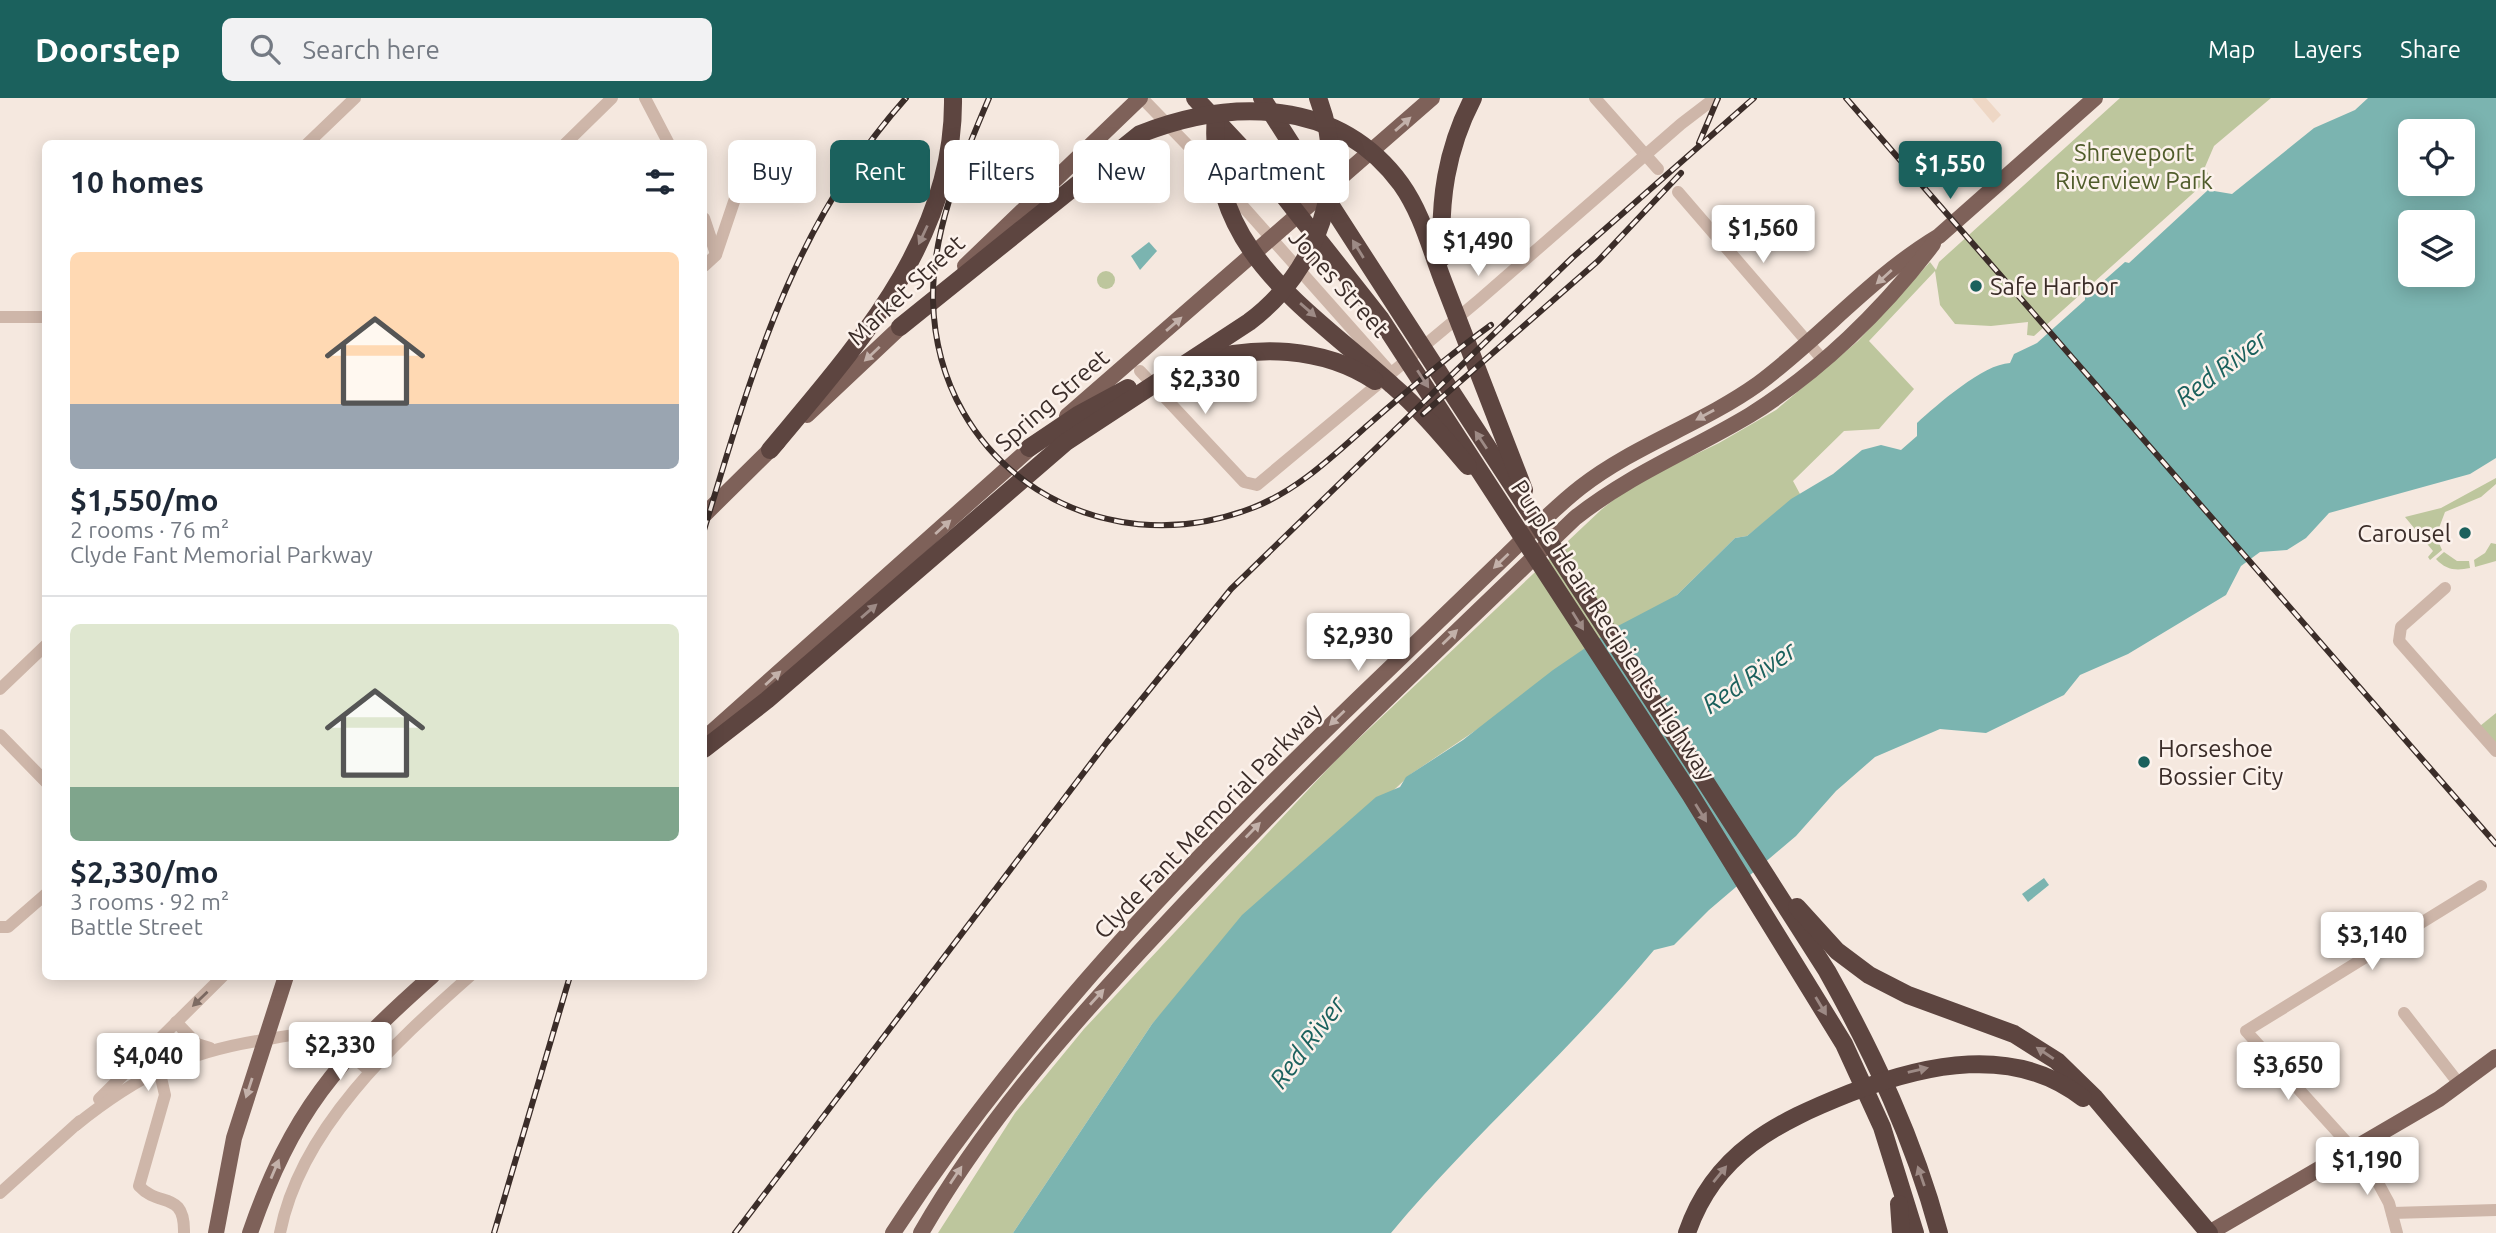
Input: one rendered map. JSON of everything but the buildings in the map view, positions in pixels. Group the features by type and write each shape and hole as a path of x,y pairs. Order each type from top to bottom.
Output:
{"highway":[{"path":"770,450 848,357 893,291 920,242 944,179 952,131 953,98"},
{"name":"Purple Heart Recipients Highway","path":"1195,98 1268,176 1355,283 1420,375 1516,522 1844,1044 1882,1127 1915,1233"},
{"path":"1217,98 1215,156 1222,193 1236,229 1248,250 1268,273 1412,402 1516,522"},
{"name":"Purple Heart Recipients Highway","path":"1262,98 1425,354 1534,516 1754,856 1851,1013 1875,1057 1902,1120 1939,1233"},
{"path":"1318,98 1329,140"},
{"path":"1442,279 1442,191 1454,139 1473,98"},
{"path":"900,327 1114,152 1169,118 1229,104 1259,104 1299,111 1324,119 1375,153 1401,183 1420,217 1534,516"},
{"path":"707,747 768,700 1066,442 1264,311 1284,290 1304,261 1318,234 1326,203"},
{"path":"1029,448 1077,415 1147,378 1213,357 1259,351 1305,353 1360,371 1432,426"},
{"path":"1754,856 1837,951 1869,975 1908,995 2014,1034 2057,1061 2095,1098 2209,1233"},
{"path":"1687,1233 1705,1193 1725,1167 1772,1128 1798,1114 1879,1082 1922,1069 1973,1064 2022,1068 2059,1081 2110,1118"},
{"path":"1895,1166 1901,1233"}],"main road":[{"name":"Market Street","path":"707,512 1141,98"},
{"name":"Spring Street","path":"1349,171 1432,98"},
{"name":"Clyde Fant Memorial Parkway","path":"921,1233 978,1142 1051,1048 1232,852 1417,669 1575,518 1605,494 1659,461 1751,414 1823,360 1893,292 1939,236 2088,100"},
{"name":"Spring Street","path":"707,736 1029,448 1313,203"},
{"name":"Clyde Fant Memorial Parkway","path":"893,1233 957,1140 1031,1046 1183,875 1304,750 1565,499 1629,454 1747,391 1810,344 1911,253 1939,236"},
{"path":"216,1233 234,1138 285,980"},
{"path":"250,1233 290,1136 319,1090 349,1055 428,980"},
{"path":"2209,1233 2354,1151 2460,1085 2496,1057"}],"street":[{"path":"311,140 355,98"},
{"path":"569,140 612,98"},
{"path":"645,98 667,140"},
{"name":"Jones Street","path":"1141,98 1192,149 1390,372"},
{"path":"1595,98 1658,169"},
{"path":"1140,370 1244,482 1253,486 1262,482 1479,300 1645,154 1716,98"},
{"path":"1678,192 1823,360"},
{"path":"707,263 716,254 734,203"},
{"path":"707,227 716,254"},
{"path":"0,317 42,317"},
{"path":"2445,588 2401,627 2399,641 2496,751"},
{"path":"0,689 42,649"},
{"path":"0,734 42,778"},
{"path":"2397,1233 2392,1213 2377,1180 2246,1031 2481,886"},
{"path":"0,927 9,927 42,898"},
{"path":"76,1125 120,1076 219,980"},
{"path":"280,1233 293,1190 318,1144 370,1071 406,1033 466,980"},
{"path":"2404,1013 2460,1085"},
{"path":"176,1022 197,1044 221,1047"},
{"path":"0,1193 116,1093 159,1069 221,1047 296,1035 321,1037 370,1071"},
{"path":"159,1069 165,1094 139,1186 177,1205 183,1215 184,1233"},
{"path":"2392,1213 2496,1210"}],"green space":[{"name":"Shreveport Riverview Park","path":"2120,98 2271,98 2214,146 2205,167 2210,178 2034,336 2027,335 2028,322 1991,326 1955,324 1940,305 1935,271 1869,341 1914,389 1879,429 1844,431 1793,481 1800,494 1747,536 1735,538 1677,595 1411,774 1192,979 1152,1024 1013,1233 938,1233 1015,1113 1084,1029 1338,758 1602,509 1634,484 1719,443 1776,410 1858,341 1930,262 1936,270 1939,262"},
{"path":"1102,271 1110,271 1115,280 1113,287 1102,289 1097,284 1097,276"},
{"path":"2496,478 2496,484 2481,497 2445,512 2436,536 2442,550 2430,560 2428,557 2433,551 2405,517 2441,508"},
{"path":"2491,543 2496,544 2496,561 2475,567 2474,560 2485,553"},
{"path":"2444,552 2457,561 2469,561 2470,568 2447,567 2436,559"},
{"path":"2496,713 2496,744 2480,726"}],"shaded area":[{"path":"1972,98 1986,98 2001,115 1993,123"}],"water":[{"name":"Red River","path":"2368,98 2496,98 2496,458 2470,474 2329,513 2306,538 2287,550 2260,552 2241,566 2226,595 2128,654 2080,675 2064,695 1986,733 1940,729 1875,757 1836,791 1796,836 1709,910 1674,945 1654,950 1623,987 1456,1161 1391,1233 1013,1233 1152,1024 1242,915 1376,797 1400,787 1406,777 1463,740 1553,670 1616,627 1677,595 1735,538 1747,536 1791,499 1833,474 1862,450 1881,445 1901,450 1917,436 1917,423 1936,406 1974,378 1999,365 2010,363 2014,354 2037,343 2085,300 2085,291 2091,292 2125,262 2129,263 2208,190 2232,194 2314,128 2355,110"},
{"path":"1149,242 1157,251 1140,270 1131,256"},
{"path":"2044,878 2049,885 2028,902 2022,894"}],"railway":[{"path":"707,520 759,357 804,249 833,197 866,147 906,98"},
{"path":"989,98 950,196 938,247 933,300 942,360 963,412 996,456 1037,490 1085,513 1139,524 1195,523 1268,501 1314,472 1428,374 1491,325"},
{"path":"1699,143 1718,98"},
{"path":"735,1233 1107,742 1231,589 1572,258 1754,98"},
{"path":"1846,98 2496,844"},
{"path":"1423,414 1598,261 1681,173"},
{"path":"494,1233 569,980"}],"place":[{"name":"Safe Harbor","path":"1976,286"},
{"name":"Carousel","path":"2465,533"},
{"name":"Horseshoe Bossier City","path":"2144,762"}]}
